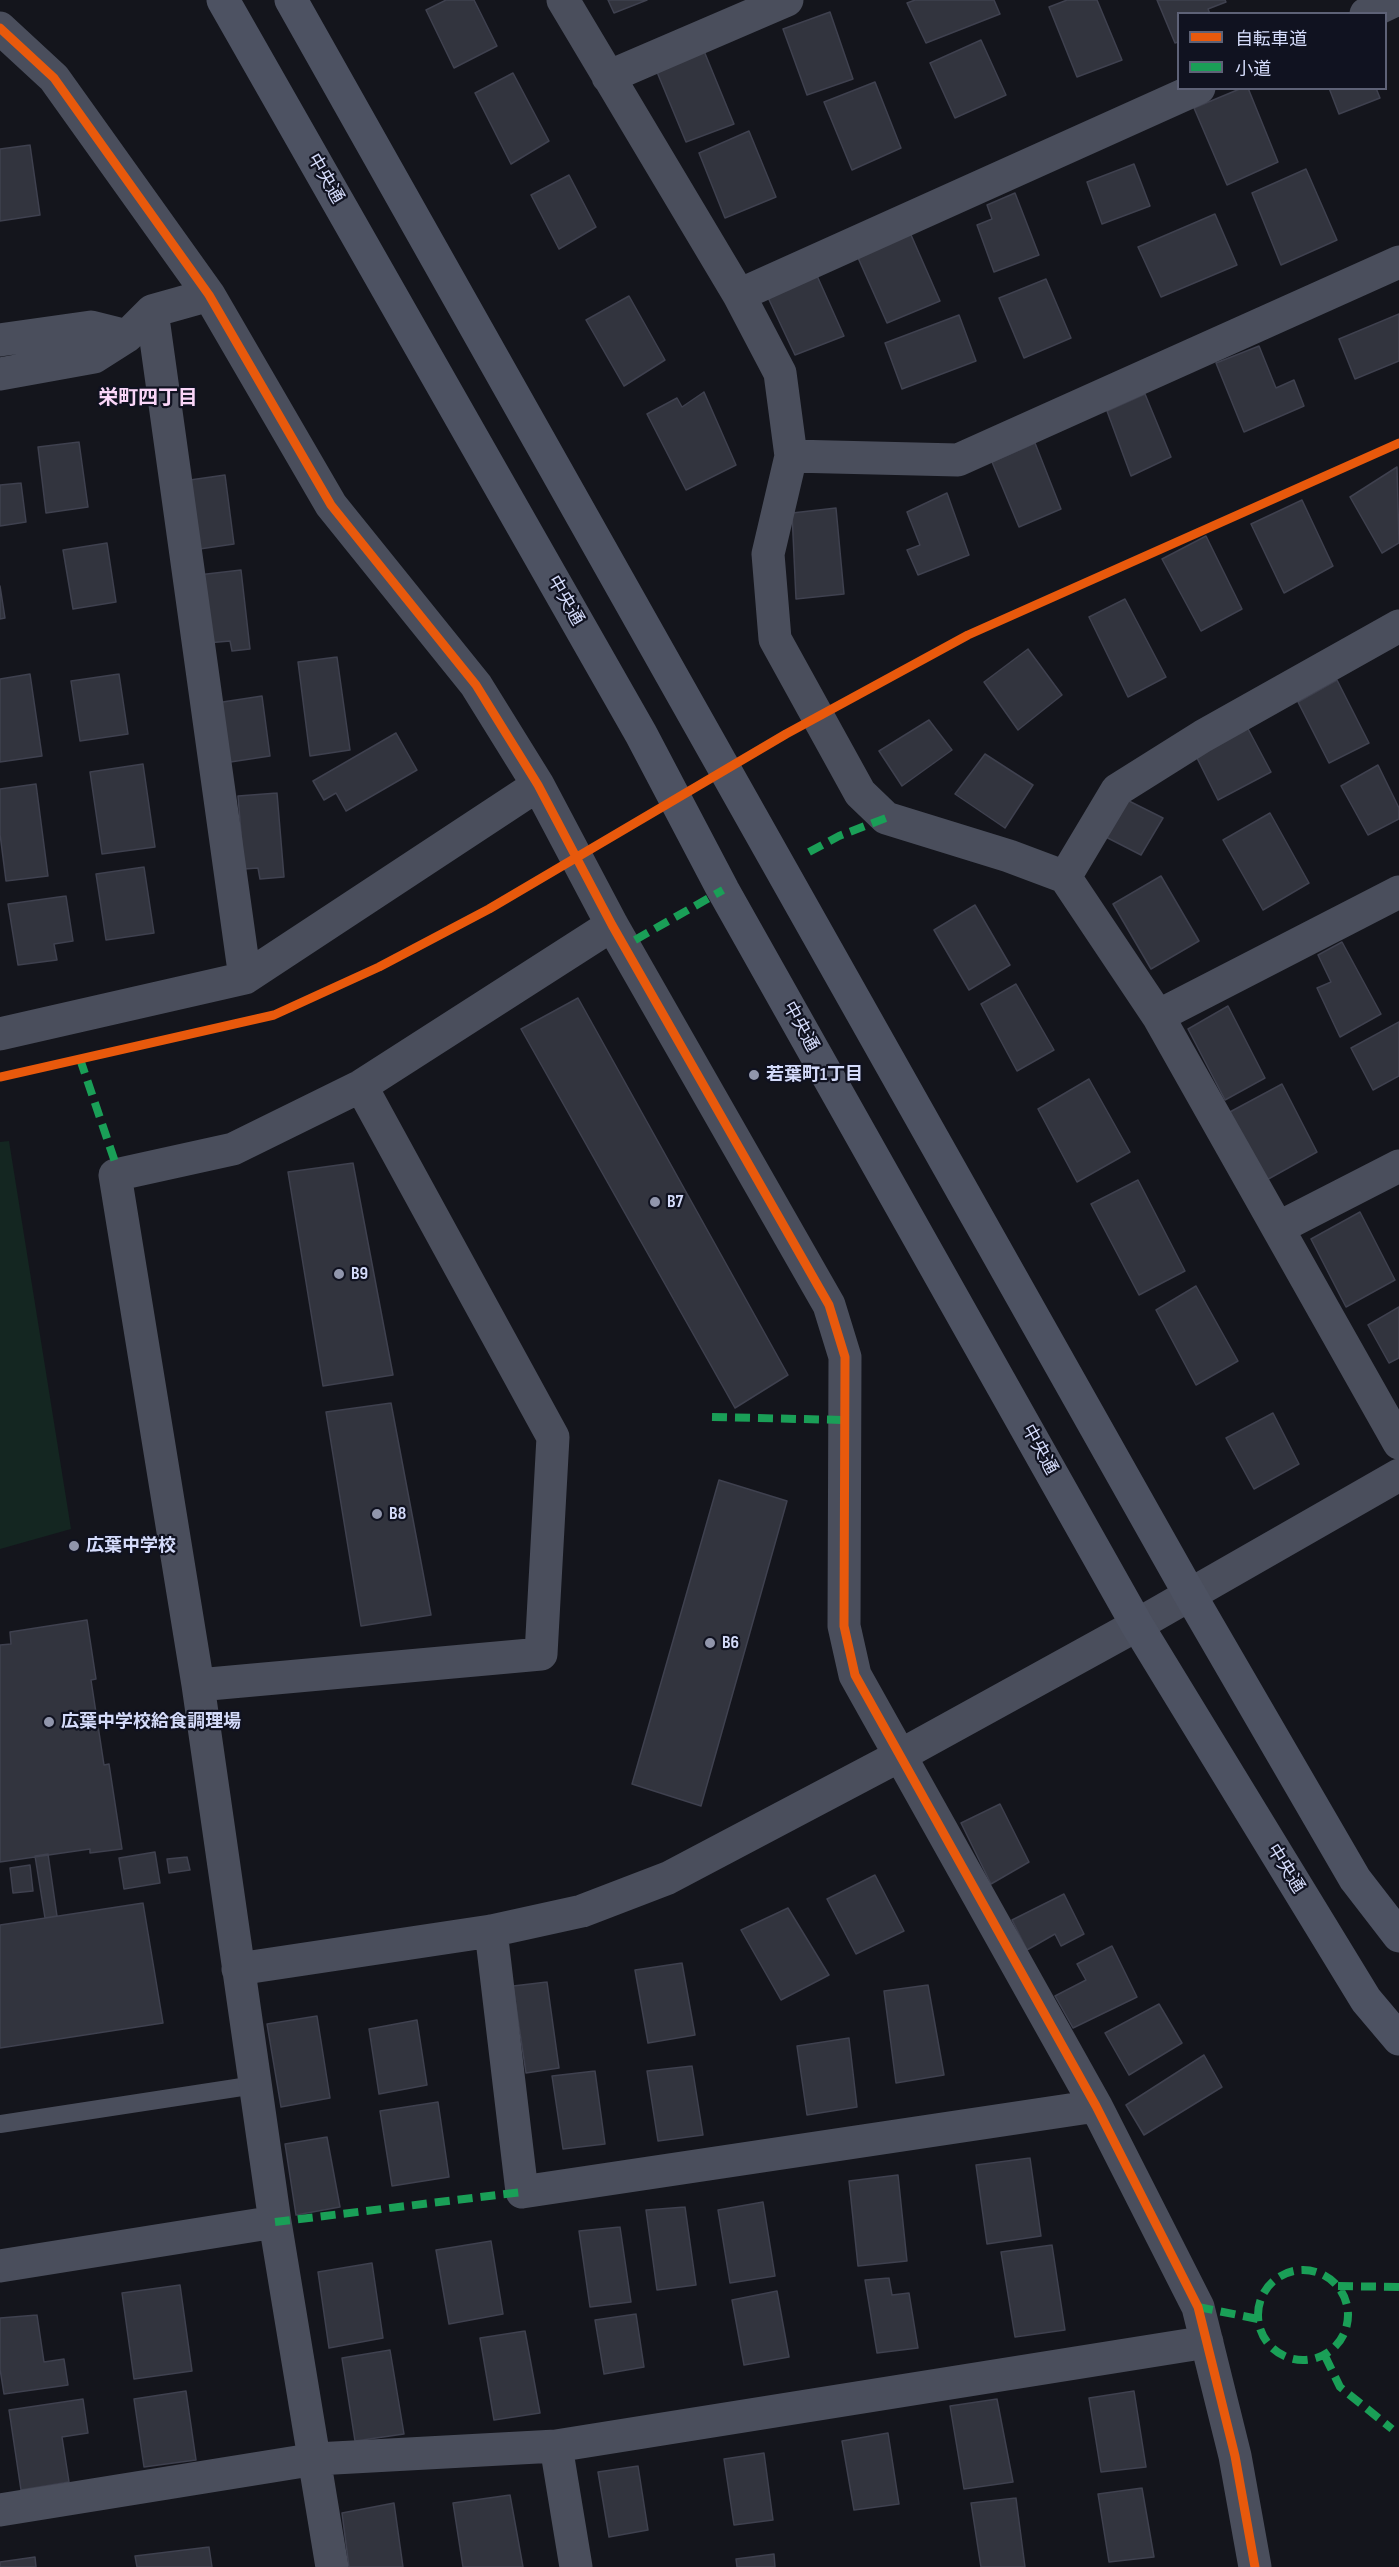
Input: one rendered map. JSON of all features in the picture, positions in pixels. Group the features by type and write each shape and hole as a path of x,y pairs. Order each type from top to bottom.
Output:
{"street":[{"name":"中央通","path":"224,0 641,734 729,900 1137,1625 1366,2000 1399,2039"},
{"path":"291,0 1189,1593 1355,1879 1399,1936"},
{"path":"563,0 739,295 780,373 791,456 768,554 775,639 860,793 886,818 1009,856 1065,877 1158,1016 1399,1443"},
{"path":"608,77 787,0"},
{"path":"1370,12 1396,0"},
{"path":"0,28 54,78 209,295 331,505 476,685 538,785 612,925 829,1305 844,1357 844,1626 855,1675 1096,2106 1198,2307 1235,2456 1255,2567"},
{"path":"739,295 1195,90"},
{"path":"791,456 958,460 1399,262"},
{"path":"0,374 94,357 127,336 152,311 209,295"},
{"path":"152,311 245,978"},
{"path":"0,340 91,327 127,336"},
{"path":"1065,877 1117,790 1203,736 1399,626"},
{"path":"1,1025 245,978 538,785"},
{"path":"1158,1016 1399,892"},
{"path":"332,2567 275,2222 198,1685 115,1174 233,1149 361,1086 612,925"},
{"path":"198,1685 541,1654 554,1437 361,1086"},
{"path":"1278,1227 1399,1166"},
{"path":"238,1969 491,1931 582,1911 668,1878 901,1755 1137,1625 1189,1593 1399,1475"},
{"path":"491,1931 522,2192 1096,2106"},
{"path":"0,2266 275,2222"},
{"path":"0,2510 315,2459 556,2446 1207,2342"},
{"path":"556,2446 576,2567"}],"lane":[{"path":"0,2124 255,2085"}],"green space":[{"path":"9,1141 71,1529 0,1549 0,1142"}],"building":[{"path":"446,0 474,0 497,46 454,68 426,10"},
{"path":"608,0 647,0 614,13"},
{"path":"915,0 994,0 1000,14 926,43 907,3"},
{"path":"1067,0 1097,0 1122,60 1077,77 1049,7"},
{"path":"1157,0 1225,0 1226,2 1208,9 1209,12 1177,12 1177,42 1175,43"},
{"path":"830,12 853,79 807,95 783,29"},
{"path":"981,40 1006,95 955,118 930,63"},
{"path":"704,51 734,124 686,142 657,72"},
{"path":"513,73 549,141 511,164 475,93"},
{"path":"875,82 901,148 852,170 824,102"},
{"path":"1237,90 1249,90 1278,162 1227,185 1194,108"},
{"path":"1330,90 1377,90 1380,98 1339,114"},
{"path":"749,131 776,197 725,218 699,153"},
{"path":"30,145 40,215 0,221 0,149"},
{"path":"1134,164 1150,206 1102,224 1087,182"},
{"path":"1306,169 1337,240 1281,265 1252,193"},
{"path":"569,175 596,227 559,249 531,195"},
{"path":"1015,193 1039,255 994,272 977,225 992,219 987,205"},
{"path":"1215,214 1237,265 1161,297 1138,247"},
{"path":"908,228 940,301 887,323 855,251"},
{"path":"814,269 844,336 795,355 764,289"},
{"path":"1046,279 1071,338 1024,358 999,298"},
{"path":"629,296 665,360 624,386 586,320"},
{"path":"1399,314 1399,361 1355,379 1339,339"},
{"path":"959,315 976,361 902,389 885,343"},
{"path":"1259,346 1276,388 1294,380 1304,406 1244,432 1216,363"},
{"path":"704,392 736,465 686,490 647,414 677,398 682,407"},
{"path":"1145,394 1171,457 1131,476 1107,411"},
{"path":"79,442 88,507 46,513 38,447"},
{"path":"1035,443 1061,509 1019,527 992,462"},
{"path":"1397,467 1399,543 1382,553 1350,497"},
{"path":"225,475 234,544 186,551 176,482"},
{"path":"21,483 26,522 0,526 0,485"},
{"path":"947,493 969,555 918,575 907,550 920,545 907,512"},
{"path":"1302,500 1333,566 1284,593 1251,524"},
{"path":"836,508 844,594 796,599 792,513"},
{"path":"1206,536 1242,609 1201,631 1162,559"},
{"path":"107,543 116,602 73,609 63,550"},
{"path":"241,570 250,649 232,651 230,641 207,643 198,575"},
{"path":"0,586 5,618 0,619"},
{"path":"1125,599 1166,677 1128,697 1089,617"},
{"path":"1028,649 1062,695 1018,730 984,682"},
{"path":"337,657 350,750 310,756 298,662"},
{"path":"30,674 42,756 0,762 0,679"},
{"path":"119,674 128,734 80,741 71,681"},
{"path":"1337,680 1369,743 1329,763 1298,702"},
{"path":"262,696 270,756 224,763 216,703"},
{"path":"929,720 952,750 902,786 879,751"},
{"path":"1246,725 1271,772 1218,800 1195,754"},
{"path":"396,733 417,770 346,811 336,793 324,800 313,781"},
{"path":"985,754 1033,785 1005,828 955,794"},
{"path":"143,764 155,847 102,854 90,772"},
{"path":"1378,765 1399,808 1399,819 1368,835 1341,786"},
{"path":"36,784 48,876 6,881 0,834 0,789"},
{"path":"277,793 284,877 260,879 258,868 244,869 238,796"},
{"path":"1117,795 1163,818 1141,855 1098,833"},
{"path":"1270,813 1309,883 1263,910 1223,840"},
{"path":"144,867 154,933 106,940 96,874"},
{"path":"1161,876 1199,941 1151,969 1113,904"},
{"path":"66,896 73,941 54,944 57,960 18,965 8,904"},
{"path":"975,905 1010,965 969,990 934,930"},
{"path":"1342,942 1381,1014 1340,1037 1317,988 1331,982 1318,955"},
{"path":"1016,984 1054,1050 1017,1071 981,1004"},
{"name":"B7","path":"578,998 788,1375 735,1408 521,1029"},
{"path":"1228,1006 1265,1078 1225,1100 1188,1029"},
{"path":"1399,1022 1399,1076 1373,1090 1351,1048"},
{"path":"1089,1079 1130,1152 1077,1182 1038,1109"},
{"path":"1282,1084 1317,1152 1263,1182 1228,1113"},
{"name":"B9","path":"353,1163 393,1375 323,1386 288,1172"},
{"path":"1138,1180 1185,1271 1139,1295 1091,1204"},
{"path":"1360,1212 1395,1280 1346,1307 1311,1239"},
{"path":"1196,1286 1238,1361 1196,1385 1156,1310"},
{"path":"1399,1307 1399,1358 1389,1363 1368,1325"},
{"name":"B8","path":"391,1403 431,1615 361,1626 326,1412"},
{"path":"1273,1413 1299,1464 1254,1489 1226,1438"},
{"name":"B6","path":"719,1480 787,1501 701,1806 632,1784"},
{"name":"広葉中学校給食調理場","path":"87,1620 96,1679 91,1680 104,1765 109,1764 122,1849 90,1853 90,1849 0,1862 0,1645 11,1644 10,1632"},
{"path":"1000,1804 1029,1862 991,1884 961,1823"},
{"path":"155,1852 160,1883 124,1889 119,1858"},
{"path":"48,1854 57,1916 45,1918 35,1856"},
{"path":"187,1857 190,1870 169,1873 167,1859"},
{"path":"30,1865 33,1891 13,1893 10,1868"},
{"path":"875,1875 904,1931 856,1954 827,1899"},
{"path":"1064,1894 1084,1934 1061,1946 1055,1934 1027,1950 1012,1920"},
{"path":"143,1903 163,2023 0,2048 0,1925"},
{"path":"788,1908 829,1975 781,2000 741,1930"},
{"path":"1112,1946 1137,1997 1073,2028 1055,1996 1086,1980 1077,1964"},
{"path":"682,1963 695,2035 648,2043 635,1970"},
{"path":"547,1982 559,2068 526,2073 513,1986"},
{"path":"928,1985 944,2075 896,2083 884,1991"},
{"path":"1159,2004 1182,2043 1129,2075 1105,2033"},
{"path":"317,2016 330,2098 281,2107 267,2024"},
{"path":"417,2020 427,2085 379,2094 369,2029"},
{"path":"849,2038 857,2107 807,2115 797,2046"},
{"path":"1204,2055 1222,2087 1144,2135 1126,2105"},
{"path":"692,2066 703,2135 658,2141 647,2071"},
{"path":"595,2071 605,2144 563,2149 552,2076"},
{"path":"438,2102 449,2177 392,2186 380,2111"},
{"path":"327,2137 340,2207 296,2215 285,2144"},
{"path":"1030,2158 1041,2236 987,2244 976,2165"},
{"path":"898,2175 907,2261 858,2266 849,2181"},
{"path":"763,2202 775,2276 730,2283 718,2210"},
{"path":"685,2207 696,2285 657,2290 646,2210"},
{"path":"620,2227 631,2302 590,2307 579,2231"},
{"path":"491,2241 503,2314 449,2324 436,2250"},
{"path":"1052,2245 1065,2330 1015,2337 1001,2252"},
{"path":"372,2263 383,2338 329,2348 318,2272"},
{"path":"889,2278 892,2295 909,2293 918,2348 877,2353 865,2280"},
{"path":"180,2285 192,2371 134,2379 122,2293"},
{"path":"777,2291 789,2357 744,2365 732,2300"},
{"path":"636,2314 644,2367 604,2374 595,2320"},
{"path":"37,2315 44,2362 64,2359 68,2385 4,2394 0,2369 0,2318"},
{"path":"525,2331 540,2413 494,2420 480,2338"},
{"path":"390,2350 404,2434 355,2441 342,2358"},
{"path":"186,2391 196,2460 144,2467 134,2399"},
{"path":"1134,2391 1146,2467 1101,2472 1089,2398"},
{"path":"83,2399 88,2433 62,2437 69,2482 21,2490 9,2410"},
{"path":"997,2399 1013,2482 964,2489 950,2406"},
{"path":"888,2433 899,2504 854,2510 842,2441"},
{"path":"764,2453 773,2520 734,2525 724,2459"},
{"path":"638,2466 648,2530 609,2537 598,2472"},
{"path":"1142,2488 1154,2557 1109,2562 1098,2494"},
{"path":"510,2495 523,2567 463,2567 453,2503"},
{"path":"1016,2498 1025,2567 981,2567 971,2503"},
{"path":"394,2503 403,2567 349,2567 342,2513"},
{"path":"209,2547 212,2567 137,2567 135,2556"},
{"path":"774,2554 775,2567 737,2567 736,2559"},
{"path":"35,2557 36,2567 0,2567 0,2562"}],"marked path":[{"path":"809,852 839,836 886,818"},
{"path":"635,940 723,890"},
{"path":"80,1059 115,1162"},
{"path":"712,1417 845,1420"},
{"path":"275,2222 522,2192"},
{"path":"1294,2270 1312,2270 1328,2277 1341,2290 1348,2306 1348,2315 1348,2324 1341,2340 1328,2353 1312,2360 1294,2360 1278,2353 1265,2340 1258,2324 1258,2306 1265,2290 1278,2277 1294,2270"},
{"path":"1338,2286 1399,2287"},
{"path":"1198,2307 1258,2319"},
{"path":"1325,2356 1340,2387 1392,2429"}],"cycle path":[{"path":"0,28 54,78 209,295 331,505 476,685 538,785 612,925 829,1305 845,1357 844,1626 855,1675 1096,2106 1198,2307 1235,2456 1255,2567"},
{"path":"0,1077 274,1015 379,967 489,909 786,734 968,635 1399,443"}],"place":[{"name":"若葉町1丁目","path":"754,1075"},
{"name":"B7","path":"655,1202"},
{"name":"B9","path":"339,1274"},
{"name":"B8","path":"377,1514"},
{"name":"広葉中学校","path":"74,1546"},
{"name":"B6","path":"710,1643"},
{"name":"広葉中学校給食調理場","path":"49,1722"}],"district":[{"name":"栄町四丁目","path":"148,399"}]}
